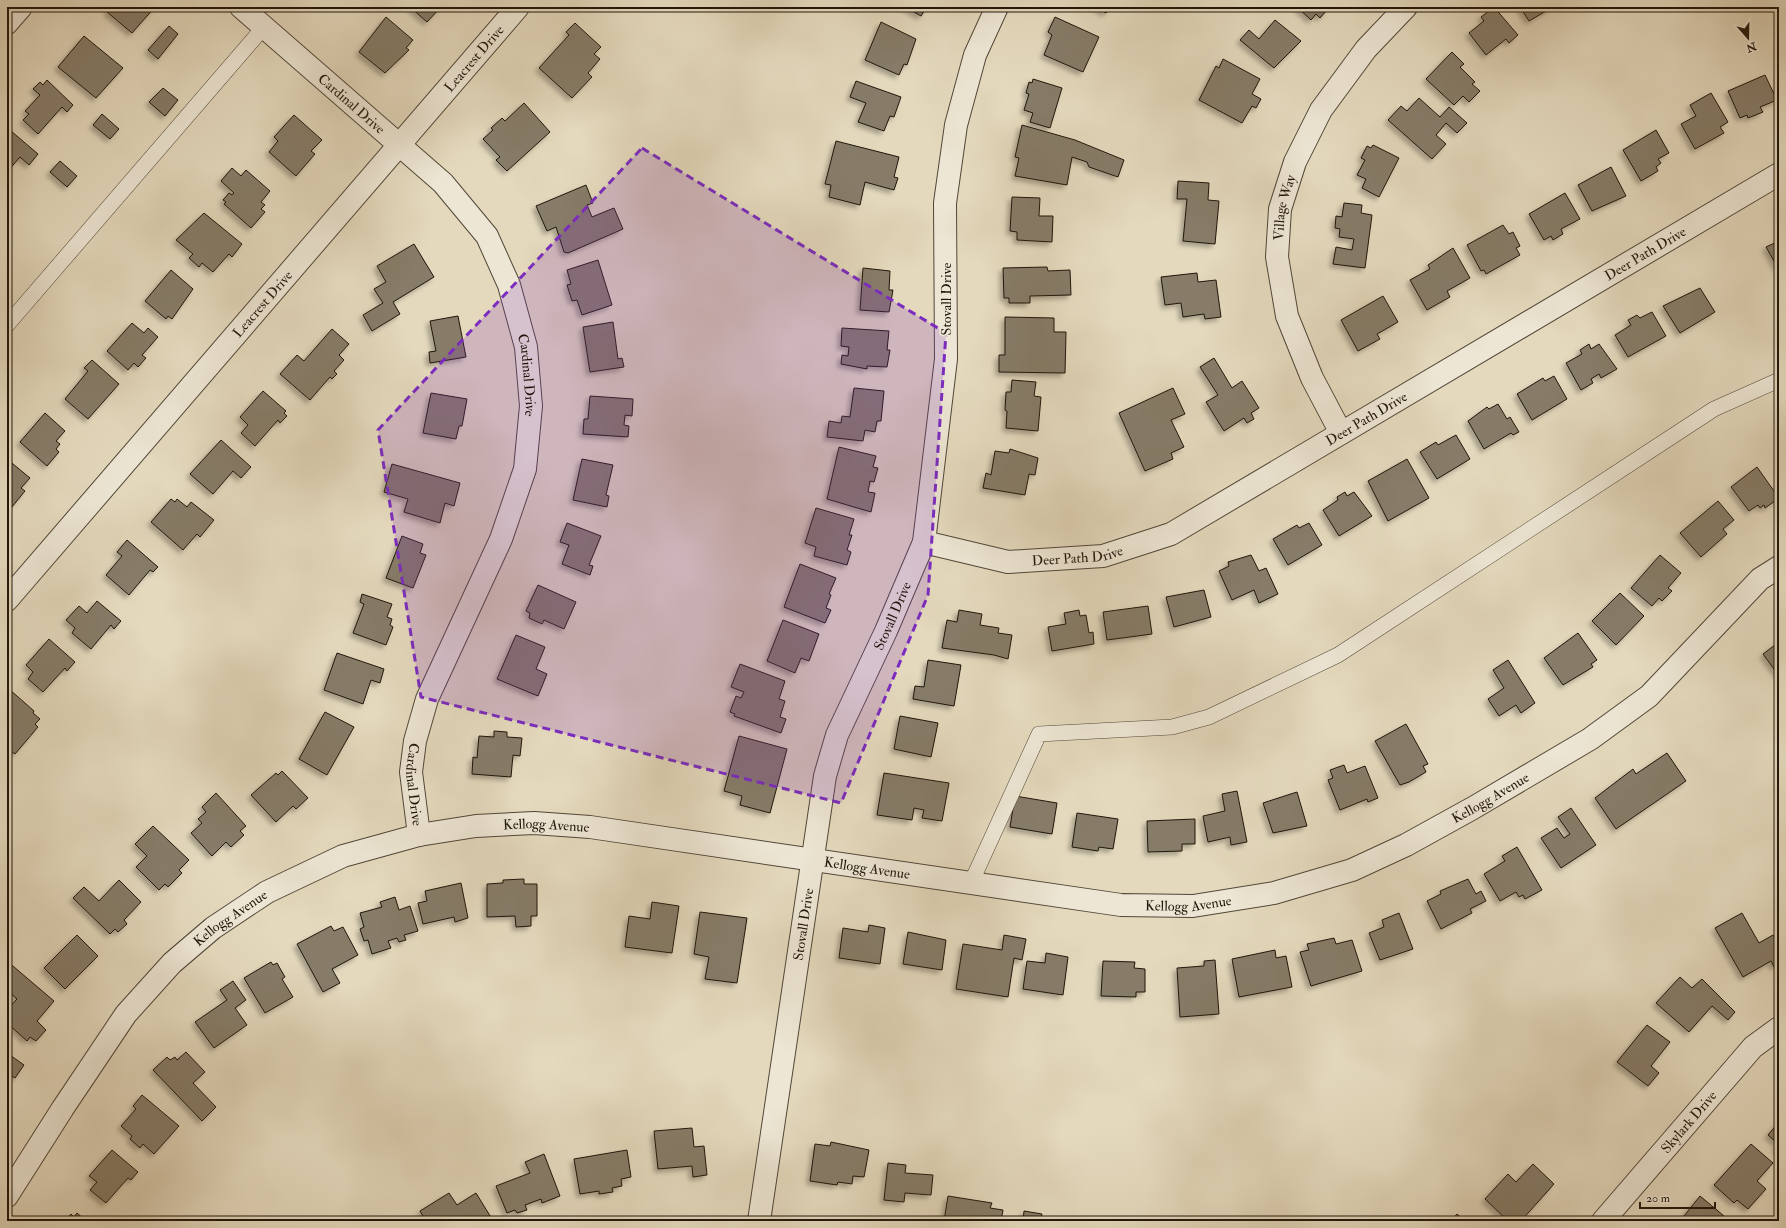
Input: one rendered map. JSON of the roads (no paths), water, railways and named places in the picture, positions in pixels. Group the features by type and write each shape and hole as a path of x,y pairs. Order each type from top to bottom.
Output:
{"street":[{"path":"7,23 21,7"},
{"name":"Cardinal Drive","path":"241,7 443,183 487,236 509,285 526,347 531,406 525,470 501,539 427,699 415,740 411,772 419,834"},
{"name":"Leacrest Drive","path":"7,600 518,7"},
{"name":"Stovall Drive","path":"759,1221 825,776 837,736 886,631 924,542 946,359 945,203 956,125 975,55 997,7"},
{"name":"Village Way","path":"1341,433 1312,378 1287,316 1277,257 1280,209 1295,162 1321,110 1366,49 1406,7"},
{"name":"Deer Path Drive","path":"924,542 1008,562 1102,556 1171,534 1779,174"},
{"name":"Kellogg Avenue","path":"7,1196 63,1108 126,1014 172,963 213,928 267,892 343,856 419,834 476,826 534,823 590,827 812,858 1121,905 1193,906 1274,893 1352,870 1406,845 1473,808 1590,739 1649,696 1760,579 1779,567"},
{"name":"Skylark Drive","path":"1603,1221 1754,1047 1779,1028"}],"lane":[{"path":"7,325 264,27"},
{"path":"971,883 1039,734 1172,727 1216,714 1338,655 1714,409 1779,380"}]}
